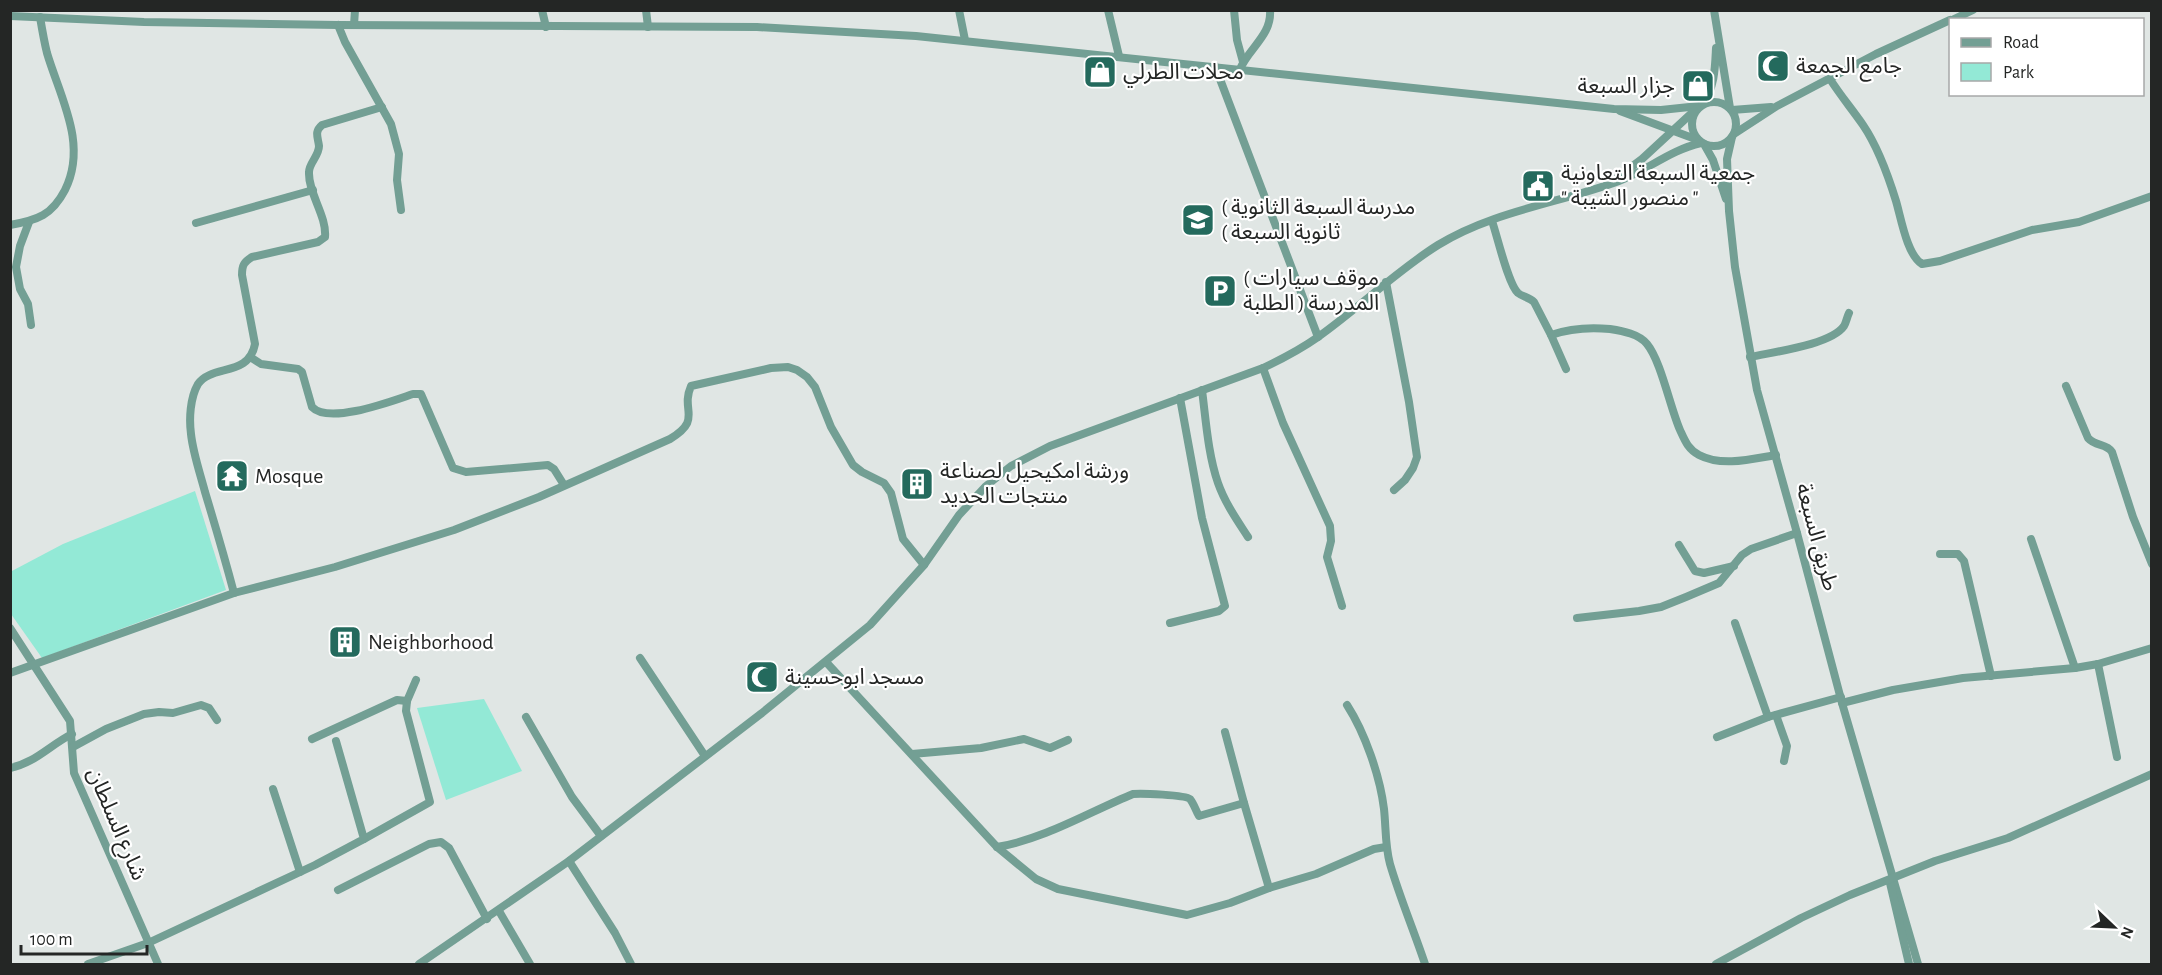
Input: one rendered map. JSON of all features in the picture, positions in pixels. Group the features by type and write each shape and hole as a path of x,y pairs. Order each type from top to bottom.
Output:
{"street":[{"path":"354,25 355,10"},
{"path":"542,10 546,27"},
{"path":"646,10 648,27"},
{"path":"959,10 965,40"},
{"path":"1108,10 1119,57"},
{"path":"1234,10 1242,66"},
{"path":"1242,66 1268,28 1271,20 1270,10"},
{"path":"1714,10 1731,109 1736,119 1727,159 1729,212"},
{"path":"1955,18 1973,10"},
{"path":"10,16 144,22 338,25 757,27 965,40 1119,57 1215,66 1242,66 1614,109 1661,110 1699,106 1717,101 1731,109 1777,105"},
{"path":"10,225 29,222 52,211 68,183 74,162 74,140 64,99 47,52 40,17"},
{"path":"1614,109 1701,142 1719,146 1777,105 1830,80 1876,54 1949,21"},
{"path":"338,25 345,42 391,124 399,154 397,180 401,210"},
{"path":"1717,36 1714,78 1710,93 1692,116 1691,125 1693,134 1701,142 1720,177 1729,212"},
{"path":"1215,66 1318,337"},
{"path":"1830,80 1863,124 1875,147 1895,199 1907,241 1922,264 1940,261 2032,230 2079,222 2151,196"},
{"path":"1608,185 1642,159 1699,106"},
{"path":"234,593 193,448 190,415 193,397 204,378 241,365 250,357 255,344 242,266 252,257 323,241 326,233 309,173 318,151 316,134 319,128 322,124 382,107"},
{"path":"419,964 569,861 870,626 924,565 959,515 986,486 1011,466 1050,446 1263,368 1291,354 1318,337 1386,282 1440,244 1492,221 1608,185 1635,174 1674,151 1701,142"},
{"path":"196,223 313,190"},
{"name":"طريق السبعة","path":"1729,212 1750,357 1841,700 1890,874"},
{"path":"1492,221 1512,285 1520,294 1531,298 1566,369"},
{"path":"29,222 20,246 16,267 20,289 28,304 31,325"},
{"path":"1386,282 1411,412 1417,457 1405,480 1394,490"},
{"path":"1750,357 1807,345 1827,338 1845,326 1849,313"},
{"path":"1551,335 1569,329 1593,327 1619,330 1637,336 1647,343 1659,367 1675,418 1689,448 1700,456 1723,460 1739,461 1776,455"},
{"path":"250,357 261,364 298,369 302,372 312,407 322,413 348,412 413,394 421,394 453,468 466,472 548,465 554,469 564,485"},
{"path":"10,673 234,593 335,567 443,534 539,497 670,439 684,430 688,423 688,396 691,386 771,368 788,367 807,377 815,387 831,427 853,465 884,483 891,493 903,539 924,565"},
{"path":"1263,368 1283,423 1330,526 1331,542 1327,557 1342,606"},
{"path":"2066,386 2088,438 2094,444 2109,448 2112,452 2151,564"},
{"path":"1202,390 1207,434 1219,486 1248,537"},
{"path":"1170,623 1219,611 1225,606 1202,518 1180,398"},
{"path":"1576,618 1661,607 1719,583 1742,555 1751,549 1797,533"},
{"path":"2031,539 2075,668"},
{"path":"1679,545 1695,571 1704,573 1734,566"},
{"path":"1940,554 1958,554 1964,561 1991,676"},
{"path":"1735,623 1772,716 1787,746 1784,761"},
{"name":"شارع السلطان","path":"10,628 70,721 74,773 77,782 158,964"},
{"path":"1718,737 1772,716 1841,700 1991,676 2075,668 2098,664 2151,648"},
{"path":"640,658 705,756"},
{"path":"826,662 997,847 1024,871 1049,886 1082,895 1187,915 1316,874 1374,849 1386,847"},
{"path":"2098,664 2117,757"},
{"path":"88,964 148,943 300,872 430,802 406,711 407,701 416,681"},
{"path":"312,740 397,700 407,701"},
{"path":"73,747 106,729 144,714 173,713 201,705 209,708 217,720"},
{"path":"1347,705 1359,724 1383,799 1386,847 1390,864 1425,964"},
{"path":"526,717 572,797 601,836"},
{"path":"1225,732 1269,888"},
{"path":"10,768 31,762 58,741 72,735"},
{"path":"912,754 981,748 1024,739 1050,748 1068,740"},
{"path":"336,741 364,839"},
{"path":"1716,964 1801,918 1890,874 2008,838 2151,774"},
{"path":"273,789 300,872"},
{"path":"997,847 1045,833 1133,795 1146,792 1162,796 1185,797 1191,802 1199,816 1244,803"},
{"path":"338,890 429,844 441,842 449,848 487,919"},
{"path":"569,861 615,933 631,964"},
{"path":"1890,874 1909,964"},
{"path":"1890,874 1918,964"},
{"path":"499,910 530,964"}],"green space":[{"path":"195,491 226,590 42,658 11,614 10,572 63,544"},
{"path":"484,699 522,771 446,800 417,708"}],"place":[{"name":"جامع الجمعة","path":"1773,66"},
{"name":"محلات الطرلي","path":"1100,72"},
{"name":"جزار السبعة","path":"1698,86"},
{"name":"جمعية السبعة التعاونية \" منصور الشيبة \"","path":"1538,186"},
{"name":"( مدرسة السبعة الثانوية ( ثانوية السبعة","path":"1198,220"},
{"name":"( موقف سيارات المدرسة ( الطلبة","path":"1220,291"},
{"name":"Mosque","path":"232,476"},
{"name":"ورشة امكيحيل لصناعة منتجات الحديد","path":"917,484"},
{"name":"Neighborhood","path":"345,642"},
{"name":"مسجد ابوحسينة","path":"762,677"}]}
